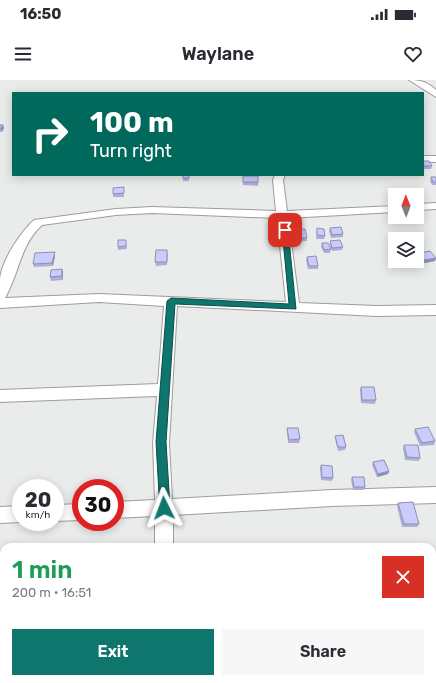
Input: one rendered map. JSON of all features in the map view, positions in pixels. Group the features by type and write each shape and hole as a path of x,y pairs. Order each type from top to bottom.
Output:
{"street":[{"path":"413,80 425,85 436,94"},
{"path":"424,159 436,159"},
{"path":"280,176 278,180 293,307"},
{"path":"424,207 436,206"},
{"path":"0,296 23,241 30,228 38,222 116,212 152,210 283,215 388,208"},
{"path":"0,303 99,298 378,311 436,310"},
{"path":"164,543 161,442 171,301"},
{"path":"0,396 164,390"},
{"path":"124,510 332,498 436,495"},
{"path":"0,515 12,514"}],"building":[{"path":"424,161 429,161 432,166 424,166"},
{"path":"183,176 189,176 189,178 183,178"},
{"path":"243,176 258,176 258,182 243,182"},
{"path":"431,177 436,177 436,182 433,182"},
{"path":"124,187 124,193 113,194 113,188"},
{"path":"341,227 343,234 332,235 330,228"},
{"path":"317,228 324,229 325,236 317,235"},
{"path":"305,229 307,238 295,238 293,230"},
{"path":"118,240 126,240 126,246 118,247"},
{"path":"340,240 343,247 332,248 330,241"},
{"path":"322,243 328,243 331,249 324,250"},
{"path":"156,250 167,250 167,262 155,262"},
{"path":"430,251 436,258 425,260 424,252"},
{"path":"55,252 52,263 33,264 35,253"},
{"path":"316,256 318,266 309,266 307,257"},
{"path":"62,269 62,276 50,277 51,270"},
{"path":"361,387 374,387 376,400 362,400"},
{"path":"428,427 435,441 422,443 415,429"},
{"path":"287,428 298,428 300,439 289,440"},
{"path":"343,435 346,447 338,447 335,436"},
{"path":"404,445 418,445 420,458 407,457"},
{"path":"384,460 389,471 378,474 373,462"},
{"path":"321,465 332,466 333,478 322,477"},
{"path":"352,477 364,477 365,487 354,487"},
{"path":"413,502 419,524 404,524 398,503"}],"route":[{"path":"164,508 161,442 171,301 293,307 285,230"}]}
